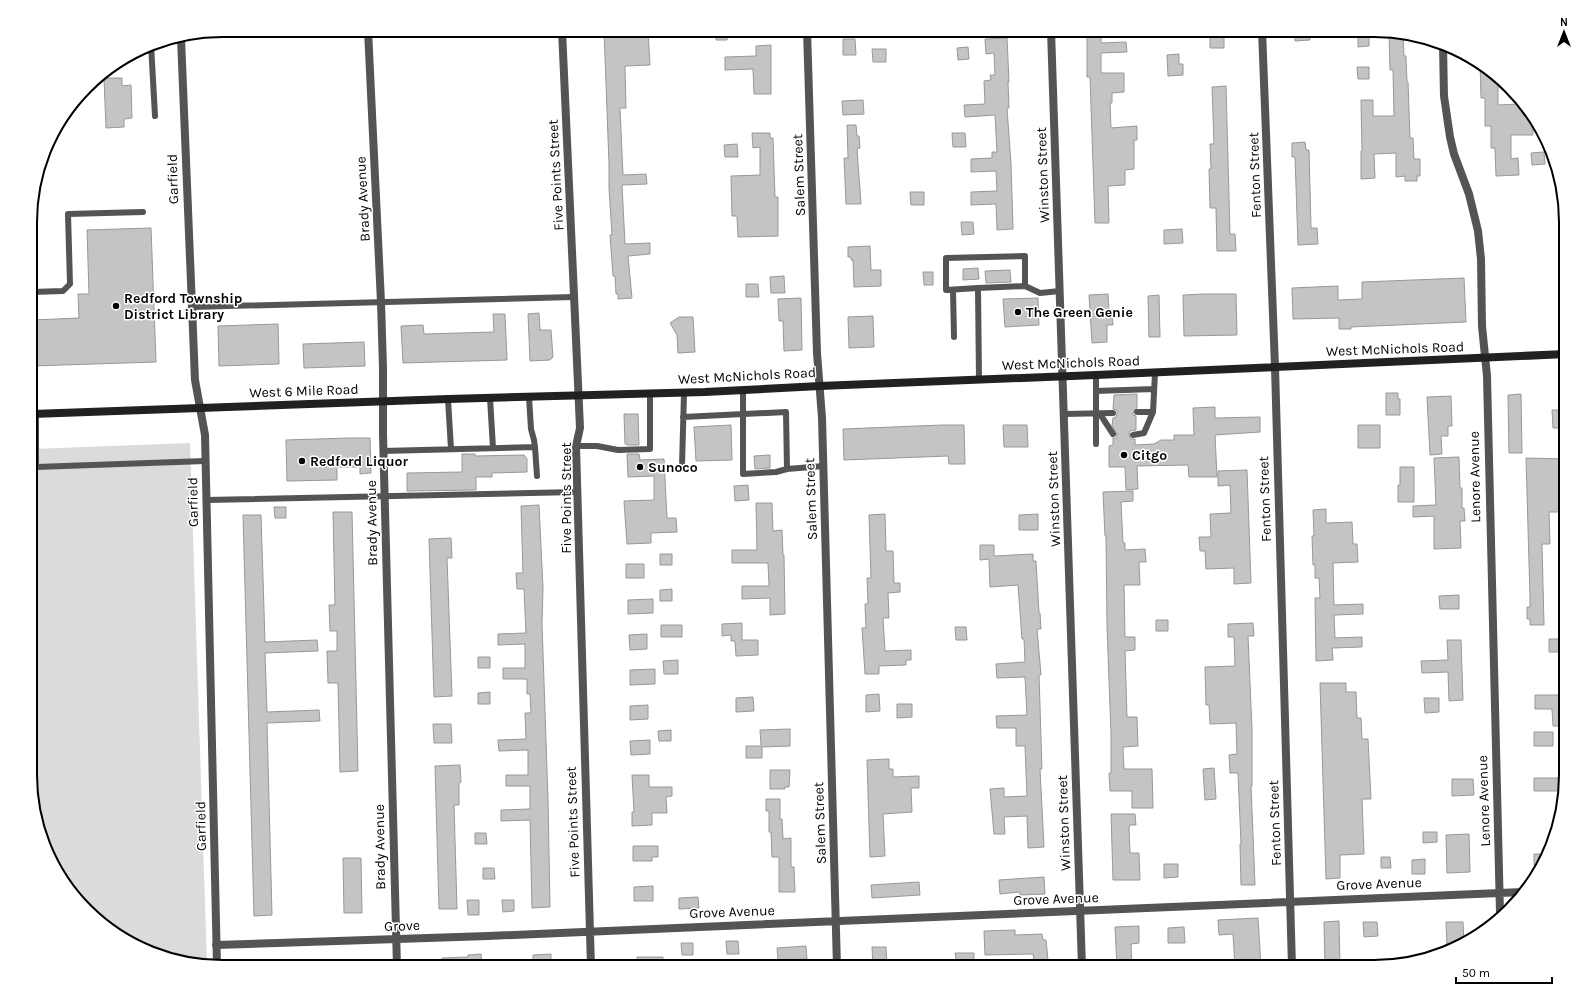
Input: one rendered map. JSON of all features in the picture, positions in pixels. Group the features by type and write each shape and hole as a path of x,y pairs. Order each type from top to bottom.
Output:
{"main road":[{"name":"West McNichols Road","path":"578,395 743,391 820,386 1096,376 1559,354"},
{"name":"West 6 Mile Road","path":"37,414 578,395"}],"street":[{"name":"Brady Avenue","path":"368,37 381,302 384,497 397,960"},
{"name":"Five Points Street","path":"562,37 580,428 576,446 591,960"},
{"name":"Salem Street","path":"807,37 817,345 824,466 837,960"},
{"name":"Winston Street","path":"1051,37 1082,960"},
{"name":"Fenton Street","path":"1262,37 1275,367 1292,960"},
{"name":"Garfield","path":"181,42 195,380 205,435 217,960"},
{"name":"Lenore Avenue","path":"1443,50 1444,96 1450,137 1469,194 1478,231 1480,259 1482,326 1486,376 1500,910"},
{"name":"Grove Avenue","path":"589,931 836,922 1517,892"},
{"name":"Grove","path":"216,944 396,939 589,931"}],"lane":[{"path":"151,51 155,116"},
{"path":"37,292 63,291 70,284 68,214 143,212"},
{"path":"1025,286 1025,256 946,258 946,290 1025,286 1040,293 1060,291"},
{"path":"978,288 979,380"},
{"path":"953,290 954,337"},
{"path":"192,307 574,297"},
{"path":"1133,435 1144,433 1153,412 1155,373"},
{"path":"1096,376 1098,414 1096,444"},
{"path":"1096,391 1154,389"},
{"path":"743,391 743,474 776,472 787,469 824,466"},
{"path":"682,466 684,393"},
{"path":"576,446 597,446 618,450 650,449 650,394"},
{"path":"529,397 531,429 535,447 537,476"},
{"path":"490,398 493,448"},
{"path":"448,399 451,449"},
{"path":"683,417 786,412 787,469"},
{"path":"1137,412 1153,412"},
{"path":"1064,414 1113,413"},
{"path":"1098,414 1113,434"},
{"path":"383,451 535,447"},
{"path":"37,467 205,461"},
{"path":"206,500 577,492"}],"shaded area":[{"path":"190,443 207,959 174,954 151,946 129,935 109,922 91,906 68,878 51,846 43,823 37,787 37,449"}],"building":[{"path":"604,37 648,37 650,65 625,66 626,108 620,108 623,175 646,174 647,184 622,185 625,244 650,243 650,254 628,256 632,298 618,299 618,294 616,294 610,235 612,235"},
{"path":"716,37 727,37 727,40 716,40"},
{"path":"1087,37 1101,37 1101,43 1126,42 1127,52 1101,53 1101,73 1124,73 1124,92 1112,93 1112,103 1110,103 1111,128 1137,126 1137,140 1134,140 1134,169 1125,170 1125,185 1108,186 1109,223 1095,223 1090,77 1087,77"},
{"path":"1210,37 1224,37 1224,48 1210,48"},
{"path":"1295,37 1310,37 1310,40 1295,41"},
{"path":"1358,37 1369,37 1369,46 1358,47"},
{"path":"1007,38 1009,108 1007,108 1011,164 1013,229 997,230 996,204 971,205 971,192 997,191 996,171 971,172 971,159 992,158 992,152 997,152 995,115 965,117 964,105 985,104 984,81 991,80 990,75 995,75 994,53 986,54 985,39"},
{"path":"1389,38 1403,40 1408,82 1410,138 1413,138 1414,159 1420,159 1420,176 1417,176 1417,181 1405,181 1405,176 1396,177 1396,153 1374,154 1375,178 1361,179 1361,100 1373,100 1373,116 1394,116 1393,70 1390,70"},
{"path":"843,39 855,39 856,55 843,55"},
{"path":"771,45 771,94 754,94 753,69 725,70 725,57 756,56 756,46"},
{"path":"968,47 969,59 958,60 957,48"},
{"path":"872,49 886,49 886,62 873,62"},
{"path":"1179,54 1179,64 1183,64 1183,75 1168,76 1167,55"},
{"path":"1357,67 1369,67 1369,79 1358,79"},
{"path":"1480,70 1498,85 1498,105 1517,104 1533,127 1533,135 1511,135 1511,159 1518,158 1519,175 1496,176 1495,148 1491,148 1491,126 1485,126 1485,98 1481,98"},
{"path":"106,78 122,78 122,86 131,85 132,118 124,119 124,127 106,128 104,79"},
{"path":"1226,86 1230,234 1235,234 1236,251 1217,251 1216,208 1210,208 1210,144 1214,144 1212,87"},
{"path":"863,100 864,114 843,115 842,101"},
{"path":"847,125 856,125 857,136 859,136 860,148 857,149 861,204 846,204 844,158 848,158"},
{"path":"752,133 770,133 770,138 773,138 775,197 778,197 778,236 738,237 737,216 732,216 731,176 760,175 760,147 753,148"},
{"path":"952,133 965,133 966,147 953,147"},
{"path":"1305,142 1306,150 1309,150 1311,228 1317,228 1318,244 1298,245 1295,157 1292,157 1292,143"},
{"path":"737,144 738,157 725,157 724,145"},
{"path":"1544,152 1545,164 1532,165 1531,153"},
{"path":"910,192 924,192 924,205 911,205"},
{"path":"961,222 973,222 974,234 962,235"},
{"name":"Redford Township District Library","path":"151,228 156,362 37,366 37,320 79,318 78,294 89,294 87,230"},
{"path":"1182,229 1183,243 1164,244 1164,230"},
{"path":"870,246 871,270 881,270 881,286 854,287 853,260 851,260 851,257 848,257 848,247"},
{"path":"978,268 979,279 963,280 963,269"},
{"path":"1010,270 1011,282 986,283 985,271"},
{"path":"923,272 933,272 933,285 924,285"},
{"path":"784,276 785,293 771,293 770,277"},
{"path":"1464,278 1466,322 1351,327 1351,329 1339,329 1339,318 1293,319 1292,288 1338,286 1338,300 1362,299 1362,282"},
{"path":"746,284 758,284 759,297 746,297"},
{"path":"1108,294 1109,311 1112,311 1113,325 1107,325 1107,342 1092,343 1089,295"},
{"path":"1236,294 1237,335 1184,336 1183,295"},
{"path":"1159,295 1160,337 1149,337 1148,296"},
{"path":"801,298 802,350 784,351 783,321 779,321 778,299"},
{"path":"1038,298 1039,325 1005,327 1003,299"},
{"path":"539,313 540,330 551,330 553,357 550,360 530,361 528,314"},
{"path":"493,314 505,314 507,360 403,363 401,326 423,325 424,334 494,332"},
{"path":"873,316 874,347 849,348 848,317"},
{"path":"679,317 693,317 695,352 678,353 677,335 670,323"},
{"path":"278,324 279,364 219,366 218,326"},
{"path":"364,342 365,366 304,368 303,344"},
{"path":"1386,393 1398,393 1398,399 1400,399 1400,415 1386,415"},
{"path":"1137,394 1137,408 1133,412 1133,415 1136,416 1136,430 1130,431 1129,435 1131,439 1135,439 1135,445 1154,444 1161,440 1174,440 1174,435 1194,435 1193,408 1215,407 1215,418 1260,417 1260,432 1215,435 1217,477 1189,477 1188,465 1137,466 1138,489 1126,490 1125,467 1109,467 1109,446 1113,445 1113,438 1116,438 1117,434 1112,425 1113,418 1116,417 1117,413 1117,410 1113,409 1114,395"},
{"path":"1521,394 1522,453 1509,453 1508,395"},
{"path":"1451,396 1452,426 1448,426 1448,436 1441,436 1442,454 1430,455 1427,397"},
{"path":"1552,410 1559,410 1559,428 1553,428"},
{"path":"624,414 638,414 639,445 625,444"},
{"path":"731,425 732,460 696,461 694,427"},
{"path":"964,425 965,464 949,464 948,456 844,460 843,429"},
{"path":"1003,425 1027,425 1028,447 1004,447"},
{"path":"1358,425 1380,425 1380,448 1358,448"},
{"path":"370,438 371,473 360,474 360,467 337,467 337,480 287,481 286,440"},
{"path":"462,454 475,454 475,456 524,455 527,459 527,472 492,473 492,477 476,477 476,490 407,491 407,473 462,472"},
{"path":"627,454 639,454 640,460 664,459 667,518 676,518 677,532 651,533 651,543 627,544 624,501 654,500 654,476 628,477"},
{"path":"770,455 770,468 755,469 754,456"},
{"path":"1459,457 1460,488 1462,488 1462,508 1464,508 1465,521 1460,521 1461,548 1434,549 1434,516 1413,517 1413,506 1436,505 1434,458"},
{"path":"1526,458 1559,459 1559,512 1549,512 1550,544 1542,544 1544,625 1530,625 1530,619 1527,619 1527,607 1530,607"},
{"path":"1400,467 1414,467 1414,502 1398,502"},
{"path":"1247,470 1251,583 1234,584 1234,568 1206,569 1205,551 1200,551 1199,537 1211,537 1210,514 1231,513 1230,485 1218,486 1218,471"},
{"path":"748,485 749,500 735,501 734,486"},
{"path":"1133,491 1133,501 1121,502 1123,543 1125,543 1125,550 1145,549 1146,562 1139,562 1140,585 1124,585 1125,637 1135,637 1135,650 1125,651 1127,717 1137,717 1138,746 1123,747 1124,769 1152,769 1153,808 1132,808 1132,791 1110,791 1109,773 1111,773 1111,733 1107,626 1106,536 1103,492"},
{"path":"756,503 772,503 773,531 782,530 785,614 770,615 770,598 742,599 742,586 769,586 768,563 732,563 732,550 757,550"},
{"path":"539,505 543,588 542,623 550,907 532,908 530,820 501,821 501,810 530,809 530,786 506,786 506,775 528,775 528,750 499,751 498,740 526,739 525,713 531,713 530,694 527,694 527,679 503,679 503,668 525,668 525,644 498,645 498,634 526,633 524,589 517,589 516,573 523,573 521,506"},
{"path":"274,507 286,507 286,518 275,518"},
{"path":"1326,509 1326,523 1352,522 1353,544 1357,544 1358,562 1333,563 1334,605 1363,604 1363,614 1334,615 1335,638 1362,637 1362,647 1332,648 1333,660 1316,661 1315,598 1320,598 1319,578 1315,578 1315,565 1313,565 1313,510"},
{"path":"333,512 352,512 358,771 340,772 338,683 328,683 327,651 337,651 337,631 330,631 329,605 335,605"},
{"path":"885,514 886,551 893,551 894,583 900,583 900,592 888,593 889,618 883,618 885,651 911,650 911,660 906,660 906,665 879,666 879,674 865,674 862,628 866,628 865,604 868,604 867,578 871,578 869,515"},
{"path":"1038,514 1038,530 1019,530 1019,515"},
{"path":"243,515 261,515 265,642 317,640 318,651 265,653 267,712 319,710 320,721 267,723 272,915 254,916"},
{"path":"451,538 452,558 447,558 452,696 434,697 429,539"},
{"path":"980,545 994,545 994,556 1033,554 1033,561 1036,561 1041,629 1037,629 1041,675 1039,675 1042,769 1040,769 1044,847 1028,848 1027,816 1004,817 1005,834 994,834 990,789 1004,788 1004,797 1027,796 1025,746 1016,746 1016,728 997,728 996,716 1027,715 1025,677 997,678 996,664 1025,662 1024,639 1022,639 1018,585 990,587 989,559 980,560"},
{"path":"660,554 672,554 672,565 660,565"},
{"path":"626,564 644,564 644,578 626,578"},
{"path":"672,589 672,601 660,601 660,590"},
{"path":"1459,595 1459,609 1440,609 1439,596"},
{"path":"653,599 653,613 628,614 628,600"},
{"path":"1156,620 1168,620 1168,631 1156,631"},
{"path":"742,623 742,640 758,640 758,655 736,656 735,641 731,641 731,635 722,636 722,624"},
{"path":"1253,623 1254,636 1248,636 1252,729 1251,786 1255,885 1241,885 1238,773 1230,773 1229,755 1237,754 1236,723 1210,724 1209,705 1206,705 1205,667 1235,666 1234,637 1228,637 1228,624"},
{"path":"661,625 682,625 682,637 661,637"},
{"path":"955,627 966,627 967,640 956,640"},
{"path":"647,634 647,649 630,650 629,635"},
{"path":"1549,639 1559,639 1559,652 1549,652"},
{"path":"1447,640 1461,640 1463,700 1449,701 1448,672 1422,673 1421,661 1448,660"},
{"path":"478,657 490,657 490,668 478,668"},
{"path":"678,660 678,674 664,674 663,661"},
{"path":"655,669 655,684 630,685 630,670"},
{"path":"1320,683 1346,683 1346,692 1356,692 1357,718 1361,718 1362,739 1368,739 1371,799 1362,799 1364,854 1340,855 1340,878 1326,879"},
{"path":"490,692 490,704 478,704 478,693"},
{"path":"879,694 880,711 866,712 866,695"},
{"path":"1535,695 1559,695 1559,726 1553,726 1552,709 1535,709"},
{"path":"753,697 754,711 736,712 736,698"},
{"path":"1424,698 1439,698 1439,712 1425,713"},
{"path":"897,704 912,704 912,717 897,718"},
{"path":"648,705 648,719 630,720 630,706"},
{"path":"433,724 451,724 452,743 434,743"},
{"path":"790,729 790,746 762,747 762,758 746,758 746,746 761,746 760,730"},
{"path":"671,730 671,741 659,741 658,731"},
{"path":"1534,732 1553,732 1553,746 1534,746"},
{"path":"650,740 650,754 631,755 630,741"},
{"path":"889,759 889,769 893,769 893,777 919,776 919,788 911,788 912,812 883,814 885,856 870,857 867,760"},
{"path":"460,765 461,782 459,783 459,805 454,805 457,909 439,909 435,766"},
{"path":"1214,768 1216,799 1205,800 1203,769"},
{"path":"770,770 790,770 789,787 784,787 785,789 770,789"},
{"path":"632,775 649,775 649,787 672,787 672,796 666,797 667,813 652,813 652,825 632,826 632,812 634,812"},
{"path":"1534,778 1559,778 1558,791 1534,791"},
{"path":"1452,779 1473,779 1474,795 1452,796"},
{"path":"766,799 780,799 780,819 782,819 783,839 791,838 791,867 794,867 795,892 779,892 779,857 772,857 771,832 769,832 769,811 766,811"},
{"path":"1111,814 1135,814 1136,825 1130,825 1129,828 1130,853 1139,853 1140,880 1113,880"},
{"path":"1423,832 1437,832 1437,842 1423,843"},
{"path":"475,833 486,833 487,844 475,844"},
{"path":"1469,834 1470,872 1447,873 1446,835"},
{"path":"633,846 658,846 658,857 652,857 652,861 633,861"},
{"path":"1534,854 1541,854 1536,865 1534,865"},
{"path":"1381,857 1390,857 1391,868 1381,868"},
{"path":"343,858 361,858 362,913 344,913"},
{"path":"1425,859 1425,874 1412,874 1412,860"},
{"path":"1164,864 1178,864 1178,877 1164,878"},
{"path":"483,868 494,868 495,879 483,879"},
{"path":"1044,877 1045,894 1020,895 1020,892 1000,894 999,880"},
{"path":"919,882 920,895 872,898 871,885"},
{"path":"653,886 653,901 634,901 634,887"},
{"path":"698,897 699,908 679,909 679,898"},
{"path":"467,900 479,900 479,915 468,915"},
{"path":"502,900 514,900 514,911 503,912"},
{"path":"1258,918 1261,960 1235,960 1233,934 1219,935 1218,920"},
{"path":"1339,921 1340,960 1325,960 1324,922"},
{"path":"1363,922 1377,922 1378,936 1364,937"},
{"path":"1446,922 1463,922 1464,937 1447,945"},
{"path":"1139,926 1139,943 1131,944 1132,960 1117,960 1115,927"},
{"path":"1184,927 1185,943 1168,943 1168,928"},
{"path":"1015,930 1015,935 1042,934 1043,940 1046,940 1048,960 1034,960 1033,954 985,955 984,931"},
{"path":"726,941 738,941 739,954 727,954"},
{"path":"681,943 693,943 693,955 682,955"},
{"path":"806,946 807,959 778,960 777,948"},
{"path":"872,947 886,947 887,960 873,960"},
{"path":"955,953 974,953 974,960 956,960"},
{"path":"481,954 481,960 442,960 442,958 468,957 468,955"},
{"path":"551,954 551,960 533,960 533,955"},
{"path":"637,957 663,957 663,960 637,960"}],"place":[{"name":"Redford Township District Library","path":"116,306"},
{"name":"The Green Genie","path":"1018,312"},
{"name":"Citgo","path":"1124,455"},
{"name":"Redford Liquor","path":"302,461"},
{"name":"Sunoco","path":"640,467"}]}
